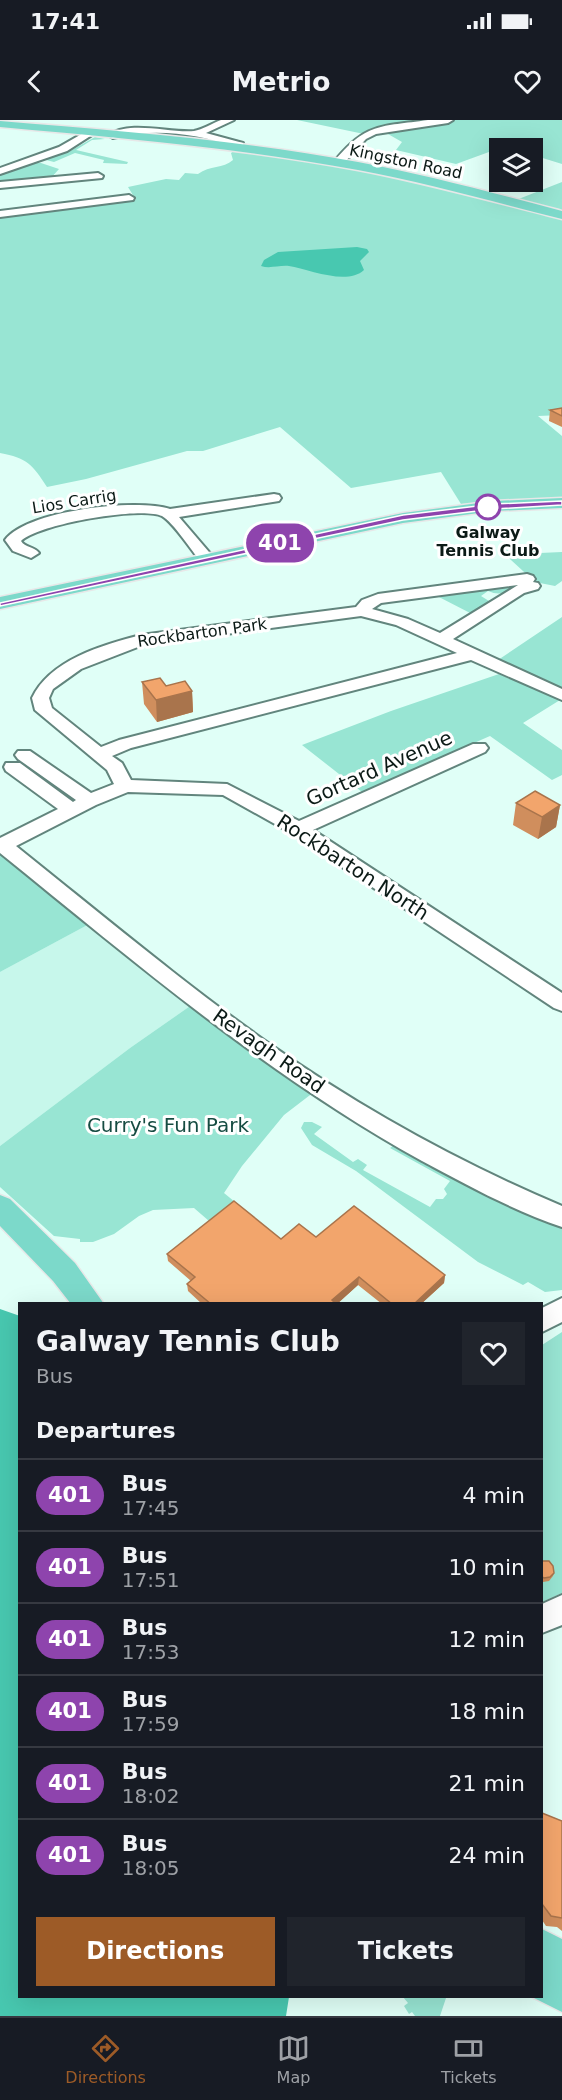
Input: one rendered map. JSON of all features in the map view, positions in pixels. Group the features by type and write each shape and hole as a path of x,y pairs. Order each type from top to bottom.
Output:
{"main road":[{"name":"Kingston Road","path":"9,123 240,148 338,163 420,180 562,215"},
{"path":"0,603 403,518 494,506 562,503"},
{"path":"0,1207 64,1272 87,1302"},
{"path":"543,1951 562,1962"},
{"path":"543,1981 562,1991"}],"street":[{"path":"155,131 166,120"},
{"path":"195,134 229,120"},
{"path":"338,163 363,137 373,131 448,120"},
{"name":"Kingston Road","path":"113,135 155,131 195,134 222,139 239,145 240,148"},
{"path":"0,171 37,160 71,145 90,133"},
{"path":"37,160 52,164"},
{"path":"0,185 55,179 103,178"},
{"path":"0,214 129,198"},
{"path":"227,487 236,503"},
{"name":"Lios Carrig","path":"31,553 18,549 13,540 21,531 39,523 143,509 154,509 169,514 274,498"},
{"path":"169,514 207,559"},
{"name":"Rockbarton Park","path":"361,611 368,603 378,599 530,582 518,590 493,598 440,640"},
{"name":"Rockbarton Park","path":"125,786 115,767 39,704 43,689 73,666 141,639 361,611 393,619 562,695"},
{"path":"100,754 125,744 471,655"},
{"name":"Gortard Avenue","path":"297,830 479,748"},
{"path":"18,761 80,806"},
{"name":"Rockbarton North","path":"125,786 150,785 227,790 297,830 562,1003"},
{"path":"2,845 125,786"},
{"name":"Revagh Road","path":"2,845 220,1018 312,1083 408,1140 530,1204 562,1217"},
{"path":"543,1320 562,1309"},
{"path":"543,1618 562,1609"}],"shaded area":[{"path":"357,247 367,249 369,252 360,261 364,270 348,277 327,275 289,266 261,266 264,260 278,252"},
{"path":"93,922 193,1004 130,1048 0,1146 0,972"},
{"path":"0,1309 18,1315 18,1998 289,1998 286,2016 0,2016"}],"green space":[{"path":"297,120 562,120 562,164 543,158 543,138 489,138 489,152 456,164 396,150 402,142 381,130 364,134"},
{"path":"95,137 105,139 92,140 76,150 128,162 127,164 103,163 104,160 75,153 54,162 46,160 67,150 70,151"},
{"path":"235,150 371,171 562,218 562,415 538,416 562,436 562,498 461,504 441,472 351,488 280,427 203,451 187,451 86,479 47,487 28,463 17,457 0,453 0,216 136,200 128,187 166,179 179,180 185,173 198,174 207,169 225,165 233,160 231,153"},
{"path":"34,163 59,169 51,178 0,184 0,173"},
{"path":"562,182 562,213 516,200 536,192 543,192 543,189"},
{"path":"525,547 540,553 562,552 562,581 555,586 535,582 500,550 506,549 518,558 526,559 531,557 523,551"},
{"path":"515,586 502,593 488,591 481,596 489,603 472,614 437,596"},
{"path":"562,617 562,689 498,660"},
{"path":"499,674 560,700 523,723 562,750 562,775 552,780 490,736 362,792 302,745 391,711"},
{"path":"0,850 93,922 0,972"},
{"name":"Curry's Fun Park","path":"193,1004 314,1092 284,1115 242,1166 224,1193 235,1202 209,1221 194,1208 153,1210 139,1216 114,1234 93,1242 80,1242 80,1239 54,1236 0,1187 0,1146 130,1048"},
{"path":"304,1122 312,1122 322,1127 314,1134 353,1162 358,1159 367,1165 363,1170 430,1207 436,1199 443,1199 447,1194 444,1189 450,1181 390,1148 397,1143 562,1226 562,1290 545,1292 528,1282 523,1285 478,1262 356,1171 312,1145 301,1128"},
{"path":"562,1332 562,1593 543,1602 543,1344"},
{"path":"404,1998 446,1998 440,2016 415,2016 412,2012 409,2014 404,2006 408,2003"}],"building":[{"path":"562,408 562,416 550,410"},
{"path":"160,678 166,686 185,681 192,691 156,700 142,682"},
{"path":"535,791 560,805 542,817 516,803"},
{"path":"234,1201 281,1239 299,1224 316,1237 354,1206 445,1275 416,1302 390,1302 359,1277 332,1300 334,1302 209,1302 187,1284 195,1277 167,1254"},
{"path":"543,1561 549,1561 554,1573 544,1578"},
{"path":"543,1813 562,1821 562,1918 551,1916 543,1905"}],"bus line":[{"name":"401","path":"0,603 403,518 494,506 562,503"}],"place":[{"name":"Galway Tennis Club","path":"488,507"}]}
